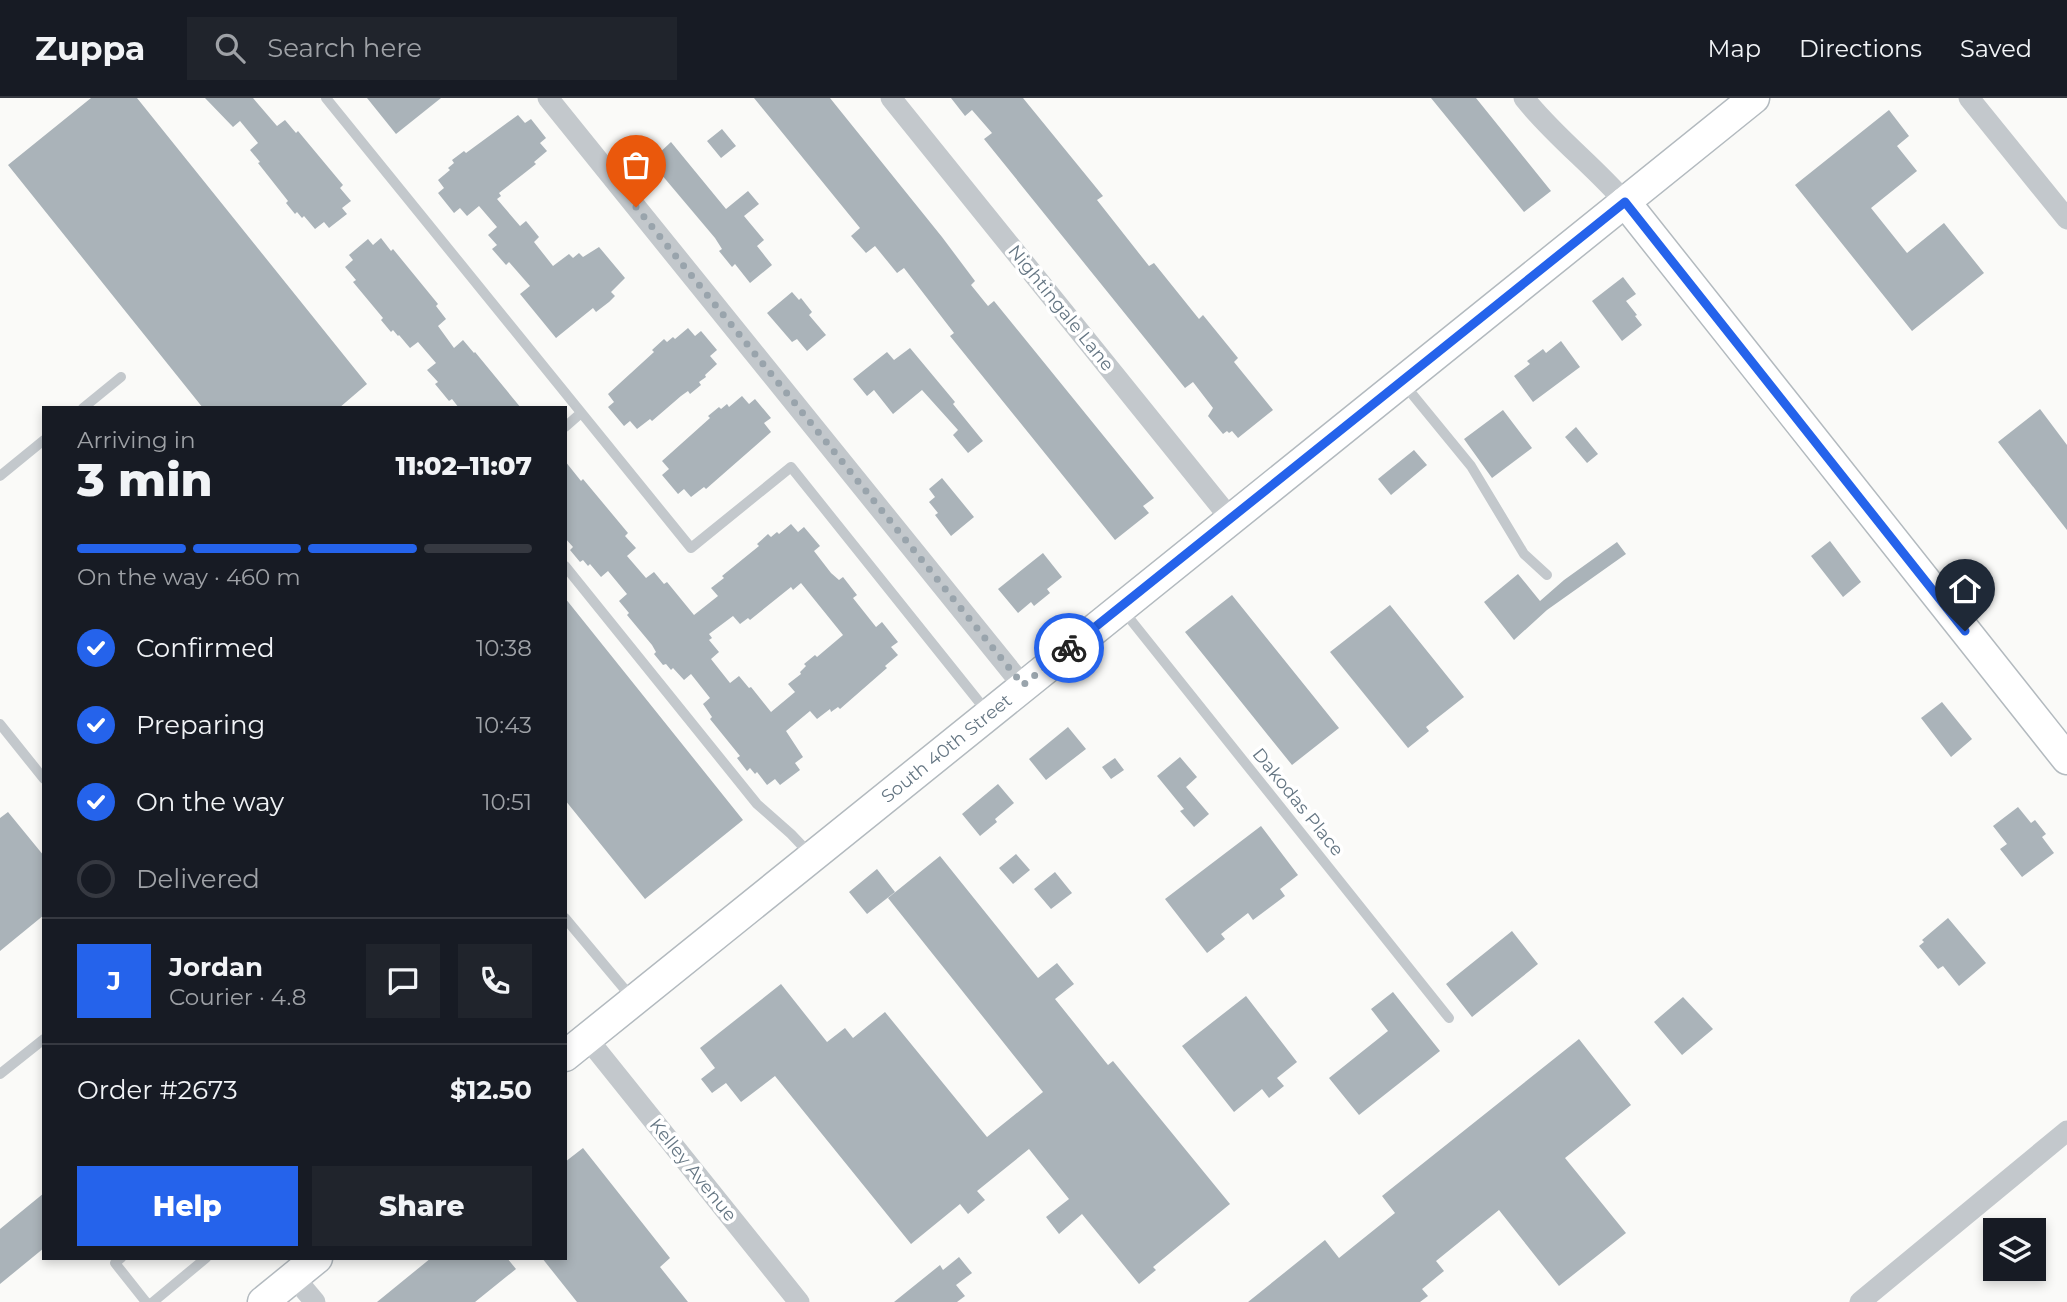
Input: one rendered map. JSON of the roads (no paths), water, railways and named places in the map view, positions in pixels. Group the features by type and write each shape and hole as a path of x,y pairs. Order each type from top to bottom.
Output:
{"street":[{"path":"548,98 1023,685"},
{"name":"Nightingale Lane","path":"891,98 1230,518"},
{"path":"1524,98 1546,125 1601,174 1625,202 2067,759"},
{"name":"South 40th Street","path":"576,1047 1754,98"},
{"path":"1969,98 2067,219"},
{"name":"Kelley Avenue","path":"576,1047 799,1302"},
{"path":"1860,1302 2067,1131"},
{"path":"262,1302 305,1267 315,1302"}],"lane":[{"path":"326,98 691,548 791,467 988,713"},
{"path":"85,406 121,377"},
{"path":"1402,381 1471,466 1524,554 1548,575"},
{"path":"567,425 581,414"},
{"path":"0,476 42,442"},
{"path":"567,568 757,804 812,856"},
{"name":"Dakodas Place","path":"1120,607 1449,1018"},
{"path":"0,724 42,776"},
{"path":"567,920 634,1000"},
{"path":"0,1074 42,1041"},
{"path":"119,1260 115,1263 146,1302"},
{"path":"153,1302 204,1260"}]}
